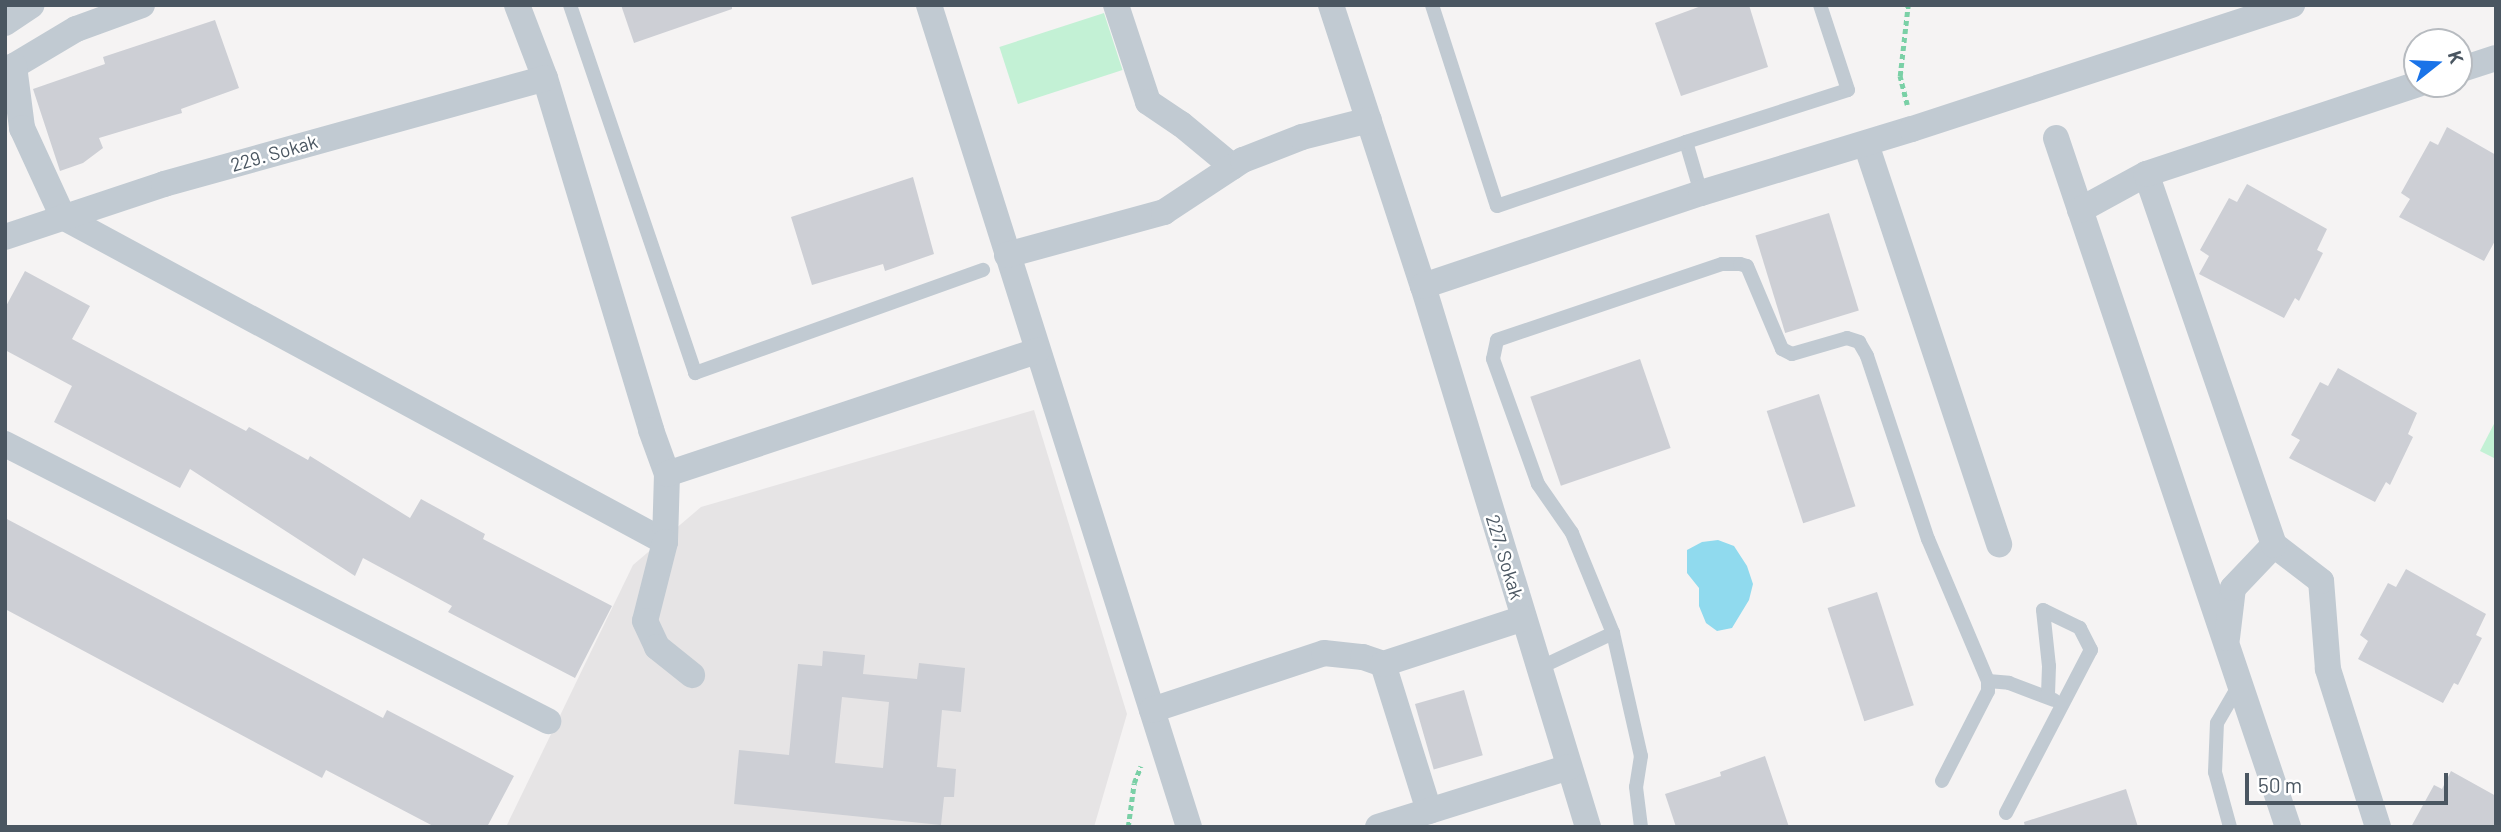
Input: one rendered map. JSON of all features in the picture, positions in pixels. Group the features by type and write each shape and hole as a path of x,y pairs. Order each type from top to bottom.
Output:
{"street":[{"path":"5,23 32,5"},
{"path":"142,5 76,29 14,66 22,128 63,217 665,542"},
{"path":"517,5 545,78 667,474 665,542 645,621 657,647 692,675"},
{"path":"929,5 1189,827"},
{"path":"1116,5 1148,102 1181,124 1233,167"},
{"name":"227. Sokak","path":"1331,5 1423,286 1588,827"},
{"path":"1423,286 1702,193 1866,144 2292,5"},
{"path":"2473,66 2496,58"},
{"name":"229. Sokak","path":"5,237 164,184 545,78"},
{"path":"2080,210 2146,174 2403,89"},
{"path":"1007,255 1164,212 1233,167 1302,137 1369,120"},
{"path":"2056,138 2288,827"},
{"path":"1866,144 1999,544"},
{"path":"2146,174 2274,545 2320,580 2328,669 2378,827"},
{"path":"667,474 1037,351"},
{"path":"5,444 548,722"},
{"path":"2227,647 2232,588 2274,545"},
{"path":"1152,710 1324,653 1363,656 1383,664 1524,618"},
{"path":"1383,664 1429,811"},
{"path":"1378,827 1569,767"}],"lane":[{"path":"570,5 695,373 983,270"},
{"path":"1432,5 1497,206 1848,90 1820,5"},
{"path":"1686,142 1702,193"},
{"path":"1641,827 1636,787 1641,756 1613,633 1572,533 1538,484 1493,359 1494,347 1497,340 1507,334 1722,264 1740,264 1747,267 1782,349 1792,354 1847,338 1859,342 1867,356 1928,539 1988,681 1988,691 1942,780"},
{"path":"2007,813 2091,650 2080,628 2043,610 2049,666 2048,697"},
{"path":"1539,668 1613,633"},
{"path":"1988,681 2009,683 2063,704"},
{"path":"2230,827 2215,772 2217,723 2239,685"}],"path":[{"path":"1908,5 1900,76 1912,129"}],"shaded area":[{"path":"1034,410 1127,714 1094,827 506,827 633,565 701,507"}],"green space":[{"path":"1104,13 1123,70 1018,104 999,47"},
{"path":"2496,420 2496,459 2480,451"}],"water":[{"path":"1718,540 1734,546 1747,566 1753,584 1749,600 1732,628 1717,631 1706,623 1699,606 1699,588 1687,573 1687,550 1702,542"}],"building":[{"path":"621,5 732,5 732,9 634,43"},
{"path":"1704,5 1749,5 1768,67 1681,96 1655,23"},
{"path":"215,20 239,88 181,109 182,113 99,138 103,148 83,163 60,171 33,89 105,64 103,57"},
{"path":"2447,127 2496,155 2496,239 2484,261 2399,217 2410,199 2401,193 2430,141 2438,145"},
{"path":"913,177 934,254 885,271 883,264 812,285 791,217"},
{"path":"2247,184 2327,229 2317,250 2323,253 2299,301 2295,298 2284,318 2199,274 2209,256 2200,250 2229,198 2237,202"},
{"path":"1829,213 1859,311 1785,333 1755,236"},
{"path":"25,271 90,306 72,339 246,431 249,427 308,460 310,456 410,518 421,499 485,534 483,539 612,606 575,678 448,612 452,606 363,558 355,576 190,469 180,488 54,422 72,386 5,350 5,308"},
{"path":"1640,359 1671,448 1561,486 1530,397"},
{"path":"2338,368 2417,413 2408,434 2413,437 2390,485 2386,482 2375,502 2289,458 2300,440 2291,435 2320,382 2328,386"},
{"path":"1819,394 1855,506 1803,523 1767,411"},
{"path":"5,518 383,718 387,710 514,776 487,827 435,827 326,770 322,778 5,609"},
{"path":"2406,569 2486,614 2476,635 2482,638 2458,685 2454,683 2443,703 2358,659 2368,641 2360,635 2388,583 2396,587"},
{"path":"1877,592 1914,705 1864,721 1828,608"},
{"path":"823,651 865,655 863,674 917,679 919,663 965,668 961,712 942,710 937,767 956,769 954,797 944,797 941,825 734,804 739,750 789,755 798,664 822,666","holes":["842,697 889,702 883,768 835,763"]},
{"path":"1464,690 1483,755 1434,769 1415,704"},
{"path":"1765,756 1789,827 1676,827 1665,794 1721,776 1720,772"},
{"path":"2451,771 2496,796 2496,827 2411,827 2434,785 2442,789"},
{"path":"2126,789 2138,827 2025,827 2024,822"}]}
